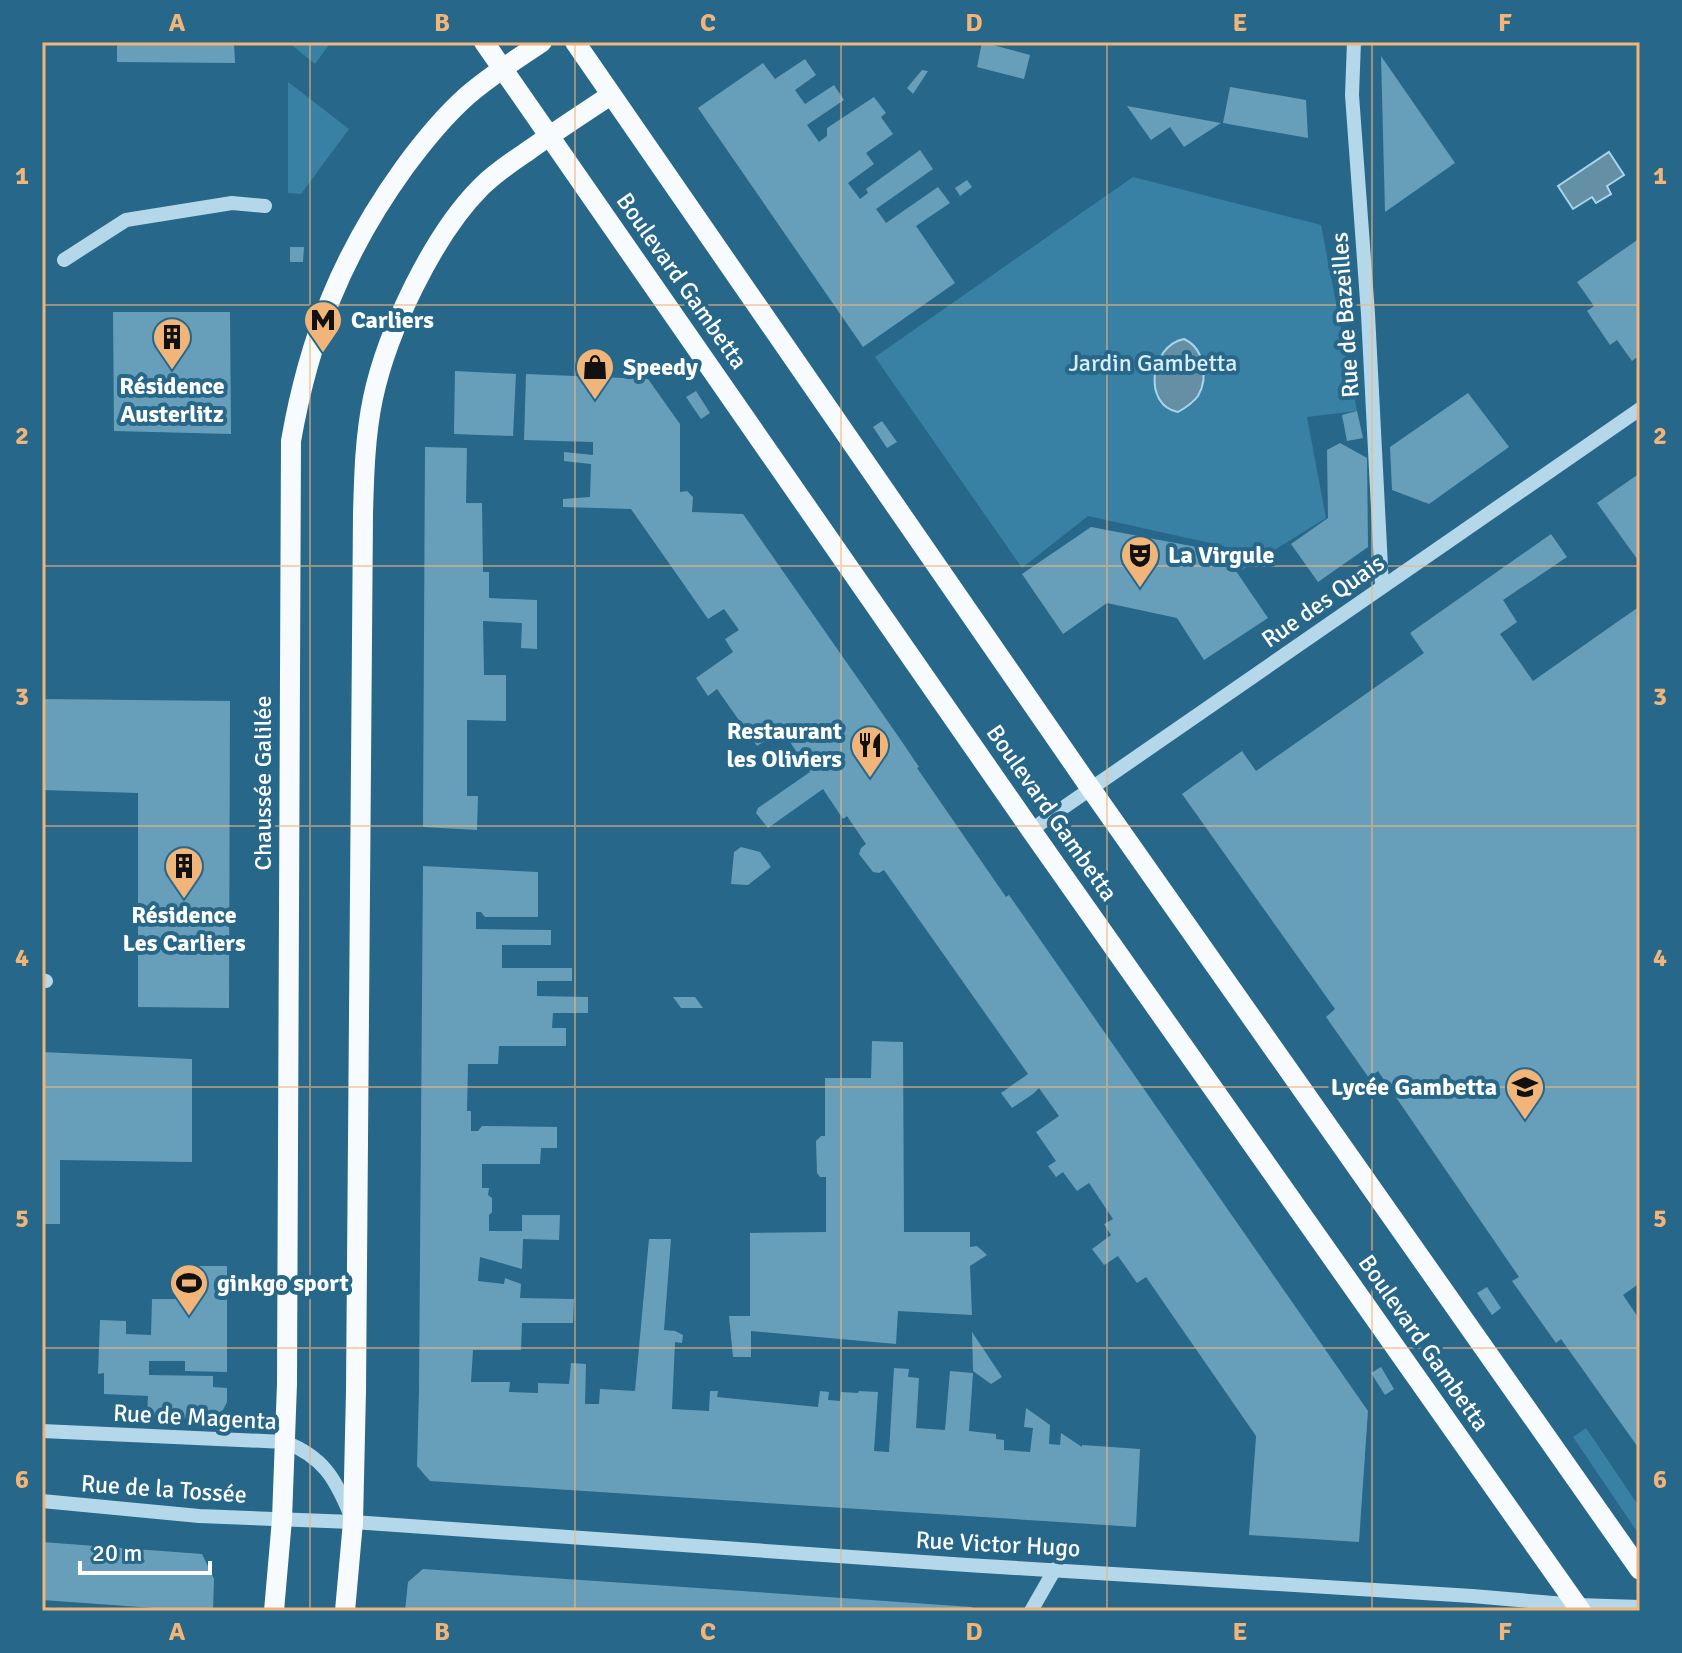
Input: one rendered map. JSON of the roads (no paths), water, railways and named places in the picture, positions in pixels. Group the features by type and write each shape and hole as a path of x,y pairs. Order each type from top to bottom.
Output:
{"main road":[{"name":"Boulevard Gambetta","path":"484,42 1031,830 1579,1608"},
{"name":"Chaussée Galilée","path":"274,1611 285,1442 291,441 299,393 329,301 361,233 398,177 439,123 468,95 542,42"},
{"name":"Boulevard Gambetta","path":"575,42 1091,789 1640,1570"},
{"path":"345,1611 353,1522 356,1391 364,470 373,398 396,327 414,289 437,247 481,186 611,95"}],"street":[{"name":"Rue de Bazeilles","path":"1354,42 1352,95 1368,314 1382,586"},
{"path":"64,260 126,220 232,203 265,206"},
{"name":"Rue des Quais","path":"1031,830 1640,409"},
{"name":"Rue de Magenta","path":"42,1431 285,1442 319,1462 339,1487 353,1522"},
{"name":"Rue de la Tossée","path":"42,1501 199,1516 353,1522"},
{"name":"Rue Victor Hugo","path":"353,1522 1472,1596 1579,1608 1640,1607"},
{"path":"1031,1611 1055,1569"}],"place":[{"name":"Carliers","path":"323,354"},
{"name":"Résidence Austerlitz","path":"172,371"},
{"name":"Speedy","path":"595,401"},
{"name":"La Virgule","path":"1140,589"},
{"name":"Restaurant les Oliviers","path":"870,779"},
{"name":"Résidence Les Carliers","path":"184,900"},
{"name":"Lycée Gambetta","path":"1525,1121"},
{"name":"ginkgo sport","path":"189,1317"}],"park label":[{"name":"Jardin Gambetta","path":"1153,363"}]}
